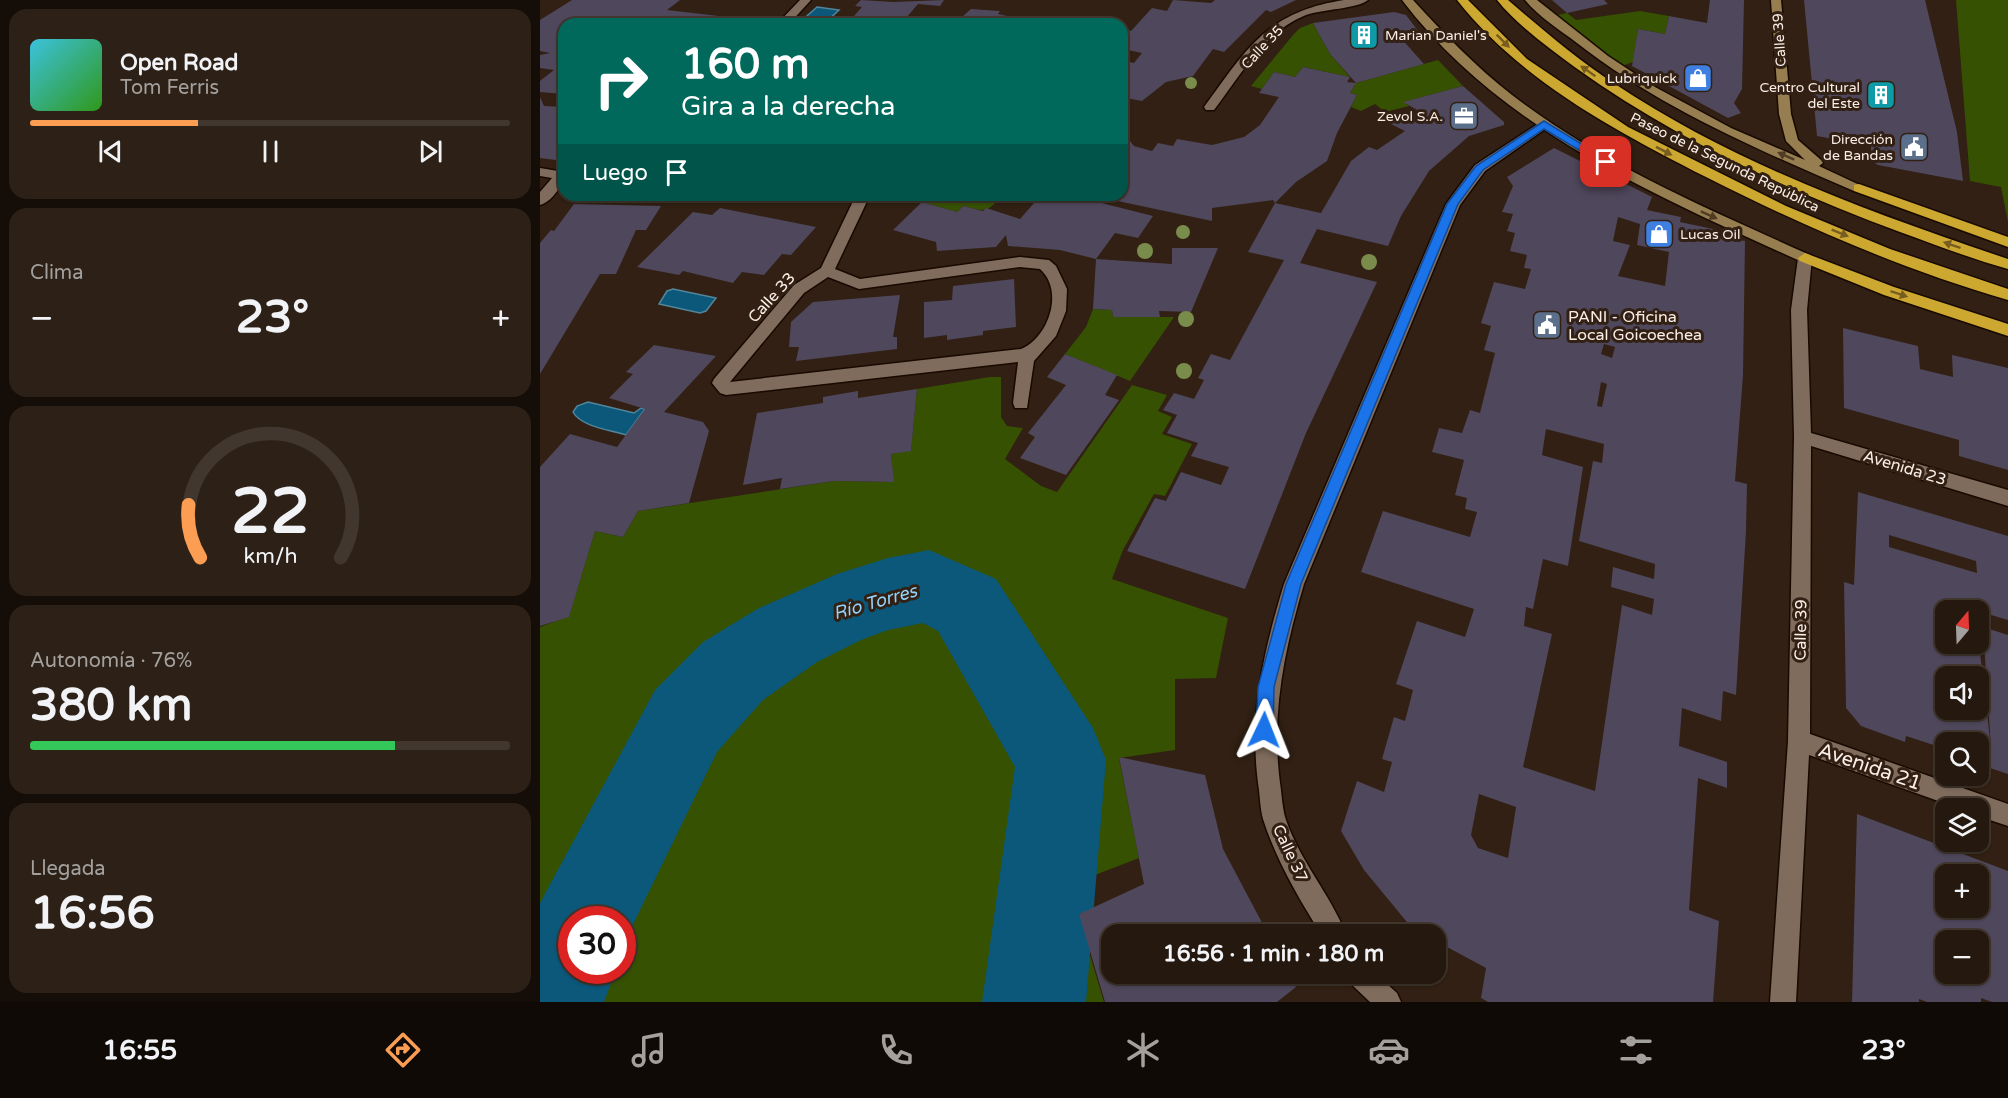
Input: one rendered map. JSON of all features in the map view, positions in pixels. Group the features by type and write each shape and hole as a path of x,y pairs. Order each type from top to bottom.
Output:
{"highway":[{"name":"Paseo de la Segunda República","path":"1462,0 1524,61 1624,130 1781,209 1885,252 2008,295"},
{"name":"Paseo de la Segunda República","path":"1502,0 1557,48 1612,87 1697,136 1797,184 1887,223 2008,264"},
{"path":"1859,188 2008,242"},
{"path":"1805,258 1889,291 2008,330"}],"main road":[{"path":"1407,0 1459,55 1544,124 1676,200 1805,258"},
{"path":"1530,0 1584,45 1653,91 1738,134 1859,188"},
{"name":"Calle 39","path":"1776,0 1785,114 1792,141 1810,159 1859,188"}],"street":[{"path":"789,18 807,0"},
{"name":"Calle 35","path":"1210,107 1259,46 1284,23 1307,11 1363,0"},
{"name":"Calle 37","path":"1328,924 1311,896 1276,824 1264,752 1266,687 1278,635 1294,584 1453,204 1480,168 1544,124"},
{"path":"540,172 558,175"},
{"path":"540,201 558,181"},
{"path":"860,201 827,271 859,284 1020,262 1044,264 1051,270 1060,289 1058,311 1048,336 1032,351 1025,365 1020,403"},
{"name":"Calle 39","path":"1783,1002 1799,741 1803,436 1799,310 1800,285 1805,258"},
{"name":"Calle 33","path":"827,271 799,289 720,383 726,389 1023,355 1032,351"},
{"name":"Avenida 23","path":"1803,436 2008,498"},
{"name":"Avenida 21","path":"1799,741 2008,814"},
{"path":"1369,984 1388,1002"}],"green space":[{"path":"1956,0 2008,0 2008,222 2001,187 1970,181"},
{"path":"1640,11 1669,16 1665,34 1638,29 1633,62 1622,66 1557,15 1567,13 1576,20"},
{"path":"1313,23 1330,54 1350,77 1303,67 1295,77 1274,72 1262,89 1251,86 1293,35 1300,28"},
{"path":"1438,60 1463,86 1404,102 1409,106 1385,112 1375,104 1361,111 1351,107 1357,95 1350,93 1356,83"},
{"path":"918,201 997,201 988,209 980,210 963,206 957,212"},
{"path":"1093,309 1112,310 1113,317 1174,317 1130,381 1065,354 1086,327"},
{"path":"990,377 1001,377 1001,417 1007,426 1023,428 1005,459 1041,486 1057,492 1132,385 1167,395 1158,411 1172,417 1162,434 1192,444 1165,496 1154,494 1123,550 1112,579 1228,618 1216,678 1175,679 1175,750 1119,758 1139,858 1069,885 1104,1002 540,1002 540,627 569,616 595,531 623,537 638,511 834,481 893,482 891,454 911,450 917,389"}],"water":[{"path":"817,7 839,10 830,18 805,18"},
{"path":"673,289 716,298 706,311 700,313 659,304 667,291"},
{"path":"588,402 634,413 641,408 645,409 626,435 589,425 577,417 573,412 577,406"}],"building":[{"path":"572,0 680,0 667,10 736,18 558,18 558,94 540,92 540,81 554,70 540,68 540,55 550,53 540,51 540,20"},
{"path":"861,0 893,2 944,0 940,6 918,4 906,18 852,18 862,7 855,6"},
{"path":"1173,0 1211,3 1215,0 1296,0 1271,12 1266,10 1224,52 1213,49 1193,76 1166,82 1142,101 1128,98 1128,62 1134,63 1142,53 1128,50 1128,30 1131,31 1152,8 1167,11"},
{"path":"1552,0 1604,0 1608,4 1567,13"},
{"path":"1710,0 1744,0 1742,89 1734,103 1741,113 1728,118 1632,66 1638,29 1665,34 1669,16 1707,23"},
{"name":"Centro Cultural del Este","path":"1804,0 1925,0 1957,132 1963,181 1878,165 1871,161 1871,146 1817,136"},
{"path":"971,9 1000,11 998,14 1017,18 961,18"},
{"path":"1394,12 1406,15 1419,32 1400,37 1424,64 1356,83 1330,54 1313,23"},
{"path":"940,16 961,18 938,18"},
{"path":"1303,67 1350,77 1347,82 1356,83 1350,93 1357,95 1337,133 1327,161 1296,182 1275,203 1273,200 1212,208 1212,221 1118,201 1128,201 1128,138 1134,146 1152,151 1158,143 1173,146 1177,139 1212,145 1244,137 1260,125 1279,97 1259,93 1274,72 1295,77"},
{"path":"1463,86 1504,122 1504,125 1469,136 1429,171 1401,216 1388,246 1317,229 1300,263 1377,282 1306,433 1245,589 1127,551 1155,498 1166,501 1181,472 1221,485 1229,467 1191,456 1198,443 1167,433 1177,415 1163,410 1174,393 1194,399 1204,380 1198,378 1211,354 1230,360 1284,260 1248,252 1275,203 1321,213 1351,161 1369,147 1377,150 1405,131 1391,124 1419,111 1403,102"},
{"path":"540,97 544,106 558,107 558,160 540,158"},
{"path":"1554,148 1652,197 1647,210 1681,217 1680,222 1713,229 1713,234 1745,241 1743,375 1735,481 1747,484 1736,695 1723,691 1721,721 1682,708 1679,746 1727,762 1727,788 1698,778 1689,910 1719,921 1713,1002 1488,1002 1481,998 1486,968 1446,946 1446,924 1409,924 1364,870 1341,831 1357,781 1384,792 1392,762 1382,759 1394,717 1405,721 1413,690 1396,684 1417,621 1465,637 1474,609 1361,572 1383,511 1470,537 1477,512 1465,509 1467,498 1455,495 1464,460 1432,452 1439,428 1462,433 1470,410 1480,413 1495,353 1484,350 1491,326 1481,323 1494,282 1525,289 1531,269 1524,268 1527,255 1510,251 1515,233 1507,231 1513,214 1502,212 1513,186 1507,177","holes":["1618,217 1640,224 1637,245 1669,252 1665,286 1618,276 1630,245 1613,241","1604,344 1615,347 1612,358 1601,354","1601,382 1607,384 1602,407 1597,406","1546,429 1604,444 1602,463 1593,461 1579,541 1655,564 1654,579 1613,567 1611,587 1654,599 1652,615 1622,605 1595,791 1523,767 1552,634 1524,626 1526,607 1533,609 1543,559 1568,566 1583,467 1542,455","1479,794 1516,807 1508,858 1478,848 1471,835"]},
{"path":"1036,201 1094,201 1153,216 1138,238 1115,233 1096,259 1060,250 1008,246 1006,235 996,247 937,251 936,242 893,230 922,202 957,212 963,206 983,211 986,208 1020,219"},
{"path":"574,204 661,206 646,230 636,230 616,274 600,274 540,374 540,243 551,230 554,231"},
{"path":"720,208 816,227 791,255 782,254 764,275 742,272 733,283 683,271 679,275 637,267 693,212 712,215"},
{"path":"1172,248 1218,248 1191,312 1159,311 1160,317 1113,317 1112,310 1093,309 1096,259 1172,264"},
{"path":"1014,279 1016,327 983,331 983,335 947,340 947,335 924,338 924,302 952,300 953,286"},
{"path":"900,295 893,337 897,337 897,349 796,361 799,347 789,347 791,322 813,302"},
{"path":"1843,328 1918,346 1920,369 1953,377 1952,355 2008,368 2008,470 1959,456 1959,440 1844,408"},
{"path":"654,345 716,356 664,412 703,422 709,431 689,503 638,511 623,537 595,531 569,617 540,626 540,467 570,434 617,447 645,409 609,398 633,374 626,372"},
{"path":"1065,354 1117,375 1105,395 1119,400 1066,475 1020,458 1035,437 1028,433 1066,385 1047,377"},
{"path":"917,389 911,451 891,454 894,482 834,481 780,489 782,478 743,485 757,413 823,403 823,397 858,391 858,398"},
{"path":"1858,492 2008,536 2008,620 1989,614 1989,600 1935,600 1935,654 1980,654 1982,666 1935,666 1935,720 1988,720 1991,748 1989,666 1986,666 1985,654 1989,654 1989,629 2008,635 2008,774 1989,768 1989,732 1935,732 1935,745 1906,736 1905,742 1861,726 1846,708 1844,582 1854,585","holes":["1889,535 1976,561 1977,573 1889,547"]},
{"path":"1119,757 1205,775 1223,849 1263,924 1101,924 1101,984 1294,984 1296,987 1277,1002 1105,1002 1079,914 1144,884"},
{"path":"1857,814 1935,843 1935,852 1958,852 2008,871 2008,1002 1992,1002 1981,998 1981,1002 1927,1002 1919,999 1919,1002 1852,1002"}],"waterway":[{"name":"Río Torres","path":"590,906 686,721 733,671 788,635 837,611 888,594 929,586 967,605 1061,760 1034,1002"},
{"name":"Río Torres","path":"552,1002 559,984"}],"place":[{"name":"Marian Daniel's","path":"1364,35"},
{"name":"Lubriquick","path":"1698,78"},
{"name":"Centro Cultural del Este","path":"1881,95"},
{"name":"Zevol S.A.","path":"1464,116"},
{"name":"Dirección de Bandas","path":"1914,147"},
{"name":"Lucas Oil","path":"1659,234"},
{"name":"PANI - Oficina Local Goicoechea","path":"1547,325"}],"route":[{"path":"1264,730 1266,687 1278,635 1294,584 1430,254 1453,204 1480,168 1544,124 1606,162"}]}
